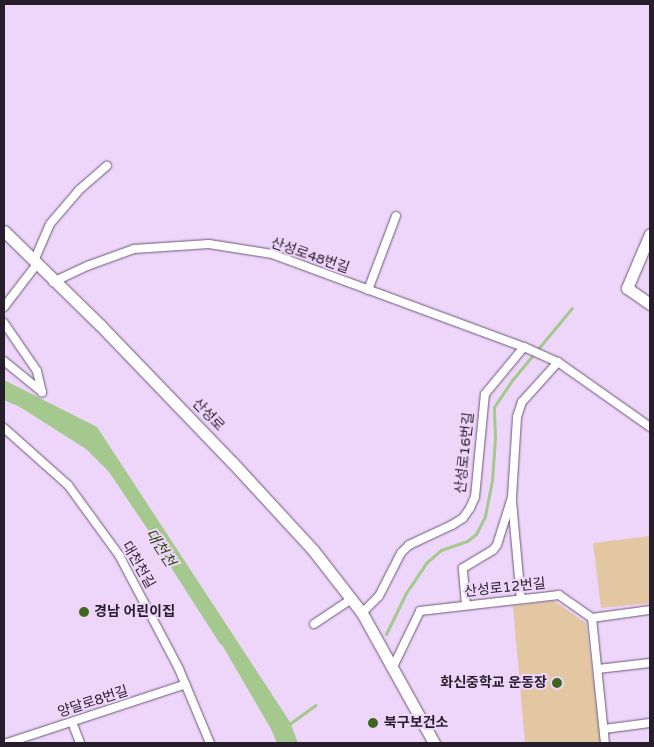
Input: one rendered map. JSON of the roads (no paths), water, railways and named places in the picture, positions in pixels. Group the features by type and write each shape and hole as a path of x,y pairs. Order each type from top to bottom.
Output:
{"main road":[{"name":"산성로","path":"4,231 53,282 100,325 232,462 313,550 362,613 433,742"},
{"path":"650,234 627,288 650,304"}],"street":[{"path":"4,307 36,263 50,224 78,190 107,166"},
{"path":"368,290 396,216"},
{"name":"산성로48번길","path":"53,282 87,266 134,249 209,244 272,254 524,347 558,362 650,427"},
{"path":"4,323 37,371 42,392 4,362"},
{"name":"산성로16번길","path":"362,613 379,596 401,553 409,545 452,525 463,518 470,508 475,497 485,394 524,347"},
{"path":"521,599 512,497 516,434 522,402 558,362"},
{"name":"대천천길","path":"4,428 68,485 119,554 186,684 210,743"},
{"path":"466,605 463,568 493,550 512,497"},
{"name":"산성로12번길","path":"392,669 420,611 559,595 592,618"},
{"path":"314,624 350,600"},
{"path":"605,743 592,618 650,610"},
{"path":"598,669 650,663"},
{"name":"양달로8번길","path":"7,743 186,684"},
{"path":"72,722 80,743"},
{"path":"604,729 650,723"}],"waterway":[{"path":"386,634 406,593 426,563 441,550 467,541 476,534 485,516 492,480 495,438 494,407 513,379 572,308"},
{"name":"대천천","path":"162,551 221,643"},
{"path":"288,725 316,705"}],"place":[{"name":"경남 어린이집","path":"84,612"},
{"name":"화신중학교 운동장","path":"557,683"},
{"name":"북구보건소","path":"373,723"}]}
